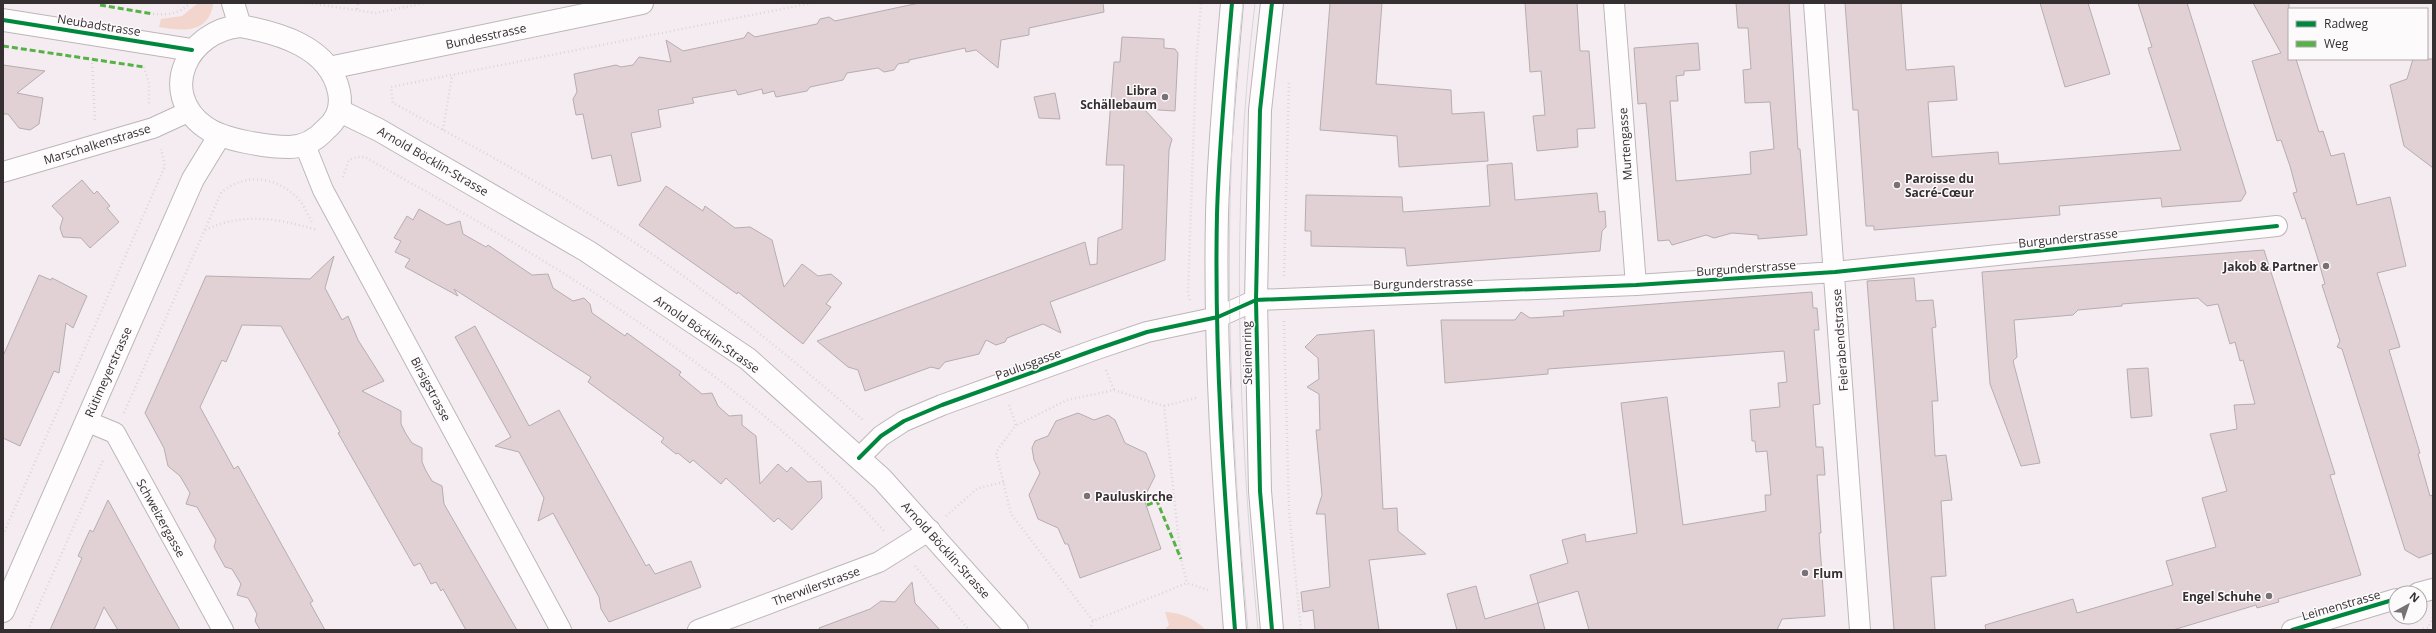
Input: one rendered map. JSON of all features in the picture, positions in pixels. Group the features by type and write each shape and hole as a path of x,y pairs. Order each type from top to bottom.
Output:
{"main road":[{"path":"233,3 240,26"},
{"name":"Bundesstrasse","path":"330,68 642,3"},
{"path":"1232,3 1217,214 1220,393 1225,496 1235,630"},
{"name":"Steinenring","path":"1272,3 1260,110 1256,300 1260,491 1272,630"},
{"name":"Neubadstrasse","path":"3,20 192,50"},
{"path":"240,26 263,30 299,43 315,53 330,68 338,84 341,100 340,110 332,124 318,138 305,145 273,146 220,135 204,127 190,111 183,96 181,80 184,67 192,50 202,40 215,32 227,27 240,26"},
{"name":"Arnold Böcklin-Strasse","path":"340,110 380,130 587,251 748,359 859,458 930,530 1017,630"},
{"name":"Rütimeyerstrasse","path":"3,611 193,179 220,135"}],"street":[{"name":"Murtengasse","path":"1614,3 1636,285"},
{"name":"Feierabendstrasse","path":"1814,3 1835,272 1860,630"},
{"name":"Marschalkenstrasse","path":"3,172 153,128 190,111"},
{"name":"Birsigstrasse","path":"305,145 323,190 561,630"},
{"name":"Burgunderstrasse","path":"1218,317 1256,300 1636,285 1835,272 2277,226"},
{"name":"Paulusgasse","path":"859,458 881,436 904,421 942,405 1147,332 1218,317"},
{"path":"86,421 115,433"},
{"name":"Schweizergasse","path":"115,433 223,630"},
{"name":"Therwilerstrasse","path":"698,630 879,562 901,550 930,530"},
{"name":"Leimenstrasse","path":"2292,630 2388,602"}],"path":[{"path":"153,14 170,15 183,10 190,3"},
{"path":"308,3 376,13 425,3"},
{"path":"357,9 358,3"},
{"path":"812,3 391,87 394,103 581,209 707,293 783,351 881,436"},
{"path":"92,60 96,145"},
{"path":"144,67 149,83 149,107"},
{"path":"1284,279 1289,73"},
{"path":"443,130 452,76"},
{"path":"3,535 165,166 164,156 158,142"},
{"path":"342,180 349,160 357,157 365,157 594,292 700,365 800,448 865,509 969,630"},
{"path":"28,630 222,193 237,182 253,179 266,179 290,191 300,201"},
{"path":"205,230 226,221 250,219 276,220 317,230"},
{"path":"1284,317 1289,511 1301,630"},
{"path":"1105,368 1114,390"},
{"path":"1093,621 1011,514 996,452 1016,425 1067,400 1114,390 1164,406 1220,393"},
{"path":"1009,406 1016,425"},
{"path":"1090,630 1093,621 1187,583 1181,559 1164,406"},
{"path":"930,530 978,488 1004,482"},
{"path":"2423,629 2428,628 2433,618"}],"shaded area":[{"path":"198,3 213,3 210,14 206,21 200,26 185,29 159,27 161,19 182,16"},
{"path":"1165,612 1187,617 1206,630 1164,630 1169,625"}],"building":[{"path":"919,3 1103,3 1104,12 1029,28 1029,35 1001,40 998,68 976,50 966,52 965,48 909,60 909,62 898,64 894,70 884,72 878,68 847,73 843,80 810,87 807,91 776,97 774,91 763,94 762,89 738,95 736,90 692,98 694,103 658,110 661,127 631,133 641,181 618,186 611,155 592,159 583,114 576,115 573,99 577,92 574,74 616,65 621,67 633,65 639,57 671,62 666,40 683,51 744,38 748,32 755,37 817,24 820,19 829,17 835,21"},
{"path":"1330,3 1382,3 1376,84 1451,90 1452,114 1484,112 1488,161 1399,167 1397,136 1320,130"},
{"path":"1525,3 1577,3 1580,51 1589,51 1595,128 1577,129 1578,147 1537,151 1533,116 1545,115 1541,71 1530,72"},
{"path":"1736,3 1789,3 1798,149 1800,149 1807,235 1758,239 1758,235 1732,233 1714,238 1706,235 1672,245 1669,240 1658,241 1646,103 1638,104 1634,48 1698,43 1700,70 1684,71 1684,75 1676,76 1678,101 1670,101 1676,181 1751,174 1750,152 1774,149 1770,102 1745,103 1743,70 1751,69 1748,28 1738,28"},
{"path":"1845,3 1901,3 1906,70 1954,66 1957,100 1928,102 1932,157 1998,152 1999,164 2181,150 2148,48 2152,47 2138,3 2187,3 2246,193 2241,201 2162,207 2161,198 2059,206 2060,215 1874,230 1874,226 1866,226 1858,110 1853,110"},
{"path":"2040,3 2088,3 2110,74 2065,87"},
{"path":"2253,3 2289,3 2288,60 2296,60 2319,132 2323,131 2331,156 2344,153 2357,205 2390,197 2406,266 2377,273 2400,347 2389,350 2420,453 2418,454 2430,496 2433,495 2433,553 2419,558 2405,550 2342,349 2337,347 2340,341 2322,285 2325,284 2305,218 2302,219 2293,193 2297,192 2290,166 2281,140 2277,141 2252,61 2281,53"},
{"path":"1122,37 1164,39 1164,48 1175,49 1178,53 1175,111 1144,109 1172,139 1169,150 1165,260 1050,302 1061,333 1043,324 1007,338 1005,342 996,345 986,340 979,354 945,362 939,369 931,367 865,391 858,370 848,367 817,341 1085,242 1090,265 1097,264 1098,238 1122,229 1124,165 1106,165 1114,62 1120,62"},
{"path":"2433,59 2433,168 2404,146 2390,85 2407,79 2413,60"},
{"path":"3,65 45,71 17,93 43,98 39,124 30,130 19,128 8,114 3,114"},
{"path":"1055,93 1060,119 1039,118 1034,97"},
{"path":"1512,163 1515,200 1597,193 1599,212 1605,211 1606,227 1602,231 1600,251 1407,266 1405,248 1311,246 1311,231 1305,231 1306,195 1402,197 1403,212 1490,206 1487,165"},
{"path":"82,180 94,194 97,191 110,206 107,208 119,222 90,248 81,238 63,237 60,228 63,218 52,206"},
{"path":"666,186 703,211 705,206 735,228 750,227 772,240 784,287 802,264 818,276 831,274 842,283 826,304 831,307 803,344 738,292 737,294 639,225"},
{"path":"419,209 447,225 460,221 463,234 486,247 488,245 532,275 548,274 553,288 573,301 584,298 590,304 592,313 625,336 627,333 681,372 679,375 702,394 712,393 718,406 729,416 742,415 742,425 756,436 760,484 778,464 787,472 791,467 808,482 821,481 822,498 792,530 778,518 774,522 726,478 721,484 693,460 690,463 678,453 676,454 661,442 664,438 588,382 591,377 454,289 458,296 405,267 410,259 395,252 401,241 394,238 407,216 413,220"},
{"path":"2264,250 2335,474 2330,475 2361,575 2278,599 2279,602 2257,608 2256,605 2173,630 1986,630 1985,625 2073,599 2077,613 2173,585 2166,561 2216,547 2202,498 2227,491 2210,434 2237,429 2234,405 2255,404 2243,360 2240,361 2235,342 2230,344 2218,304 2207,306 2198,298 2122,304 2122,306 2078,310 2073,315 2014,320 2017,357 2013,361 2040,463 2021,466 1990,384 1982,272"},
{"path":"334,256 325,288 342,320 348,316 358,340 384,381 362,391 401,411 401,424 406,434 412,443 422,448 422,462 426,471 432,481 442,486 444,504 517,630 466,630 443,589 441,591 436,582 431,584 420,563 414,566 338,433 340,432 281,326 242,325 226,362 222,360 200,407 234,469 238,466 313,601 310,603 325,630 260,630 255,621 257,614 248,598 237,595 241,584 232,569 225,567 214,547 216,540 197,507 186,504 190,493 180,476 168,466 164,448 145,413 206,276 310,279"},
{"path":"39,275 51,280 52,278 87,296 73,328 66,323 59,373 54,371 20,446 3,438 3,356"},
{"path":"1914,278 1916,301 1933,300 1936,327 1932,328 1938,401 1932,401 1935,456 1946,455 1952,500 1941,501 1946,576 1931,577 1935,630 1894,630 1867,281"},
{"path":"1812,292 1813,308 1817,308 1819,330 1814,330 1820,404 1813,405 1816,447 1823,447 1825,475 1817,475 1821,533 1819,533 1825,616 1782,619 1777,630 1589,630 1578,591 1538,603 1530,575 1568,563 1562,540 1585,534 1586,542 1637,533 1621,403 1667,397 1683,525 1766,511 1765,495 1771,495 1767,451 1756,452 1755,441 1752,441 1750,410 1780,407 1778,383 1787,382 1784,351 1548,369 1548,374 1445,383 1441,320 1515,320 1521,312 1530,318 1564,316 1563,311"},
{"path":"475,326 529,426 559,410 646,566 649,564 655,574 691,561 701,587 609,622 601,609 599,597 553,513 538,521 544,498 519,452 495,446 511,437 455,337"},
{"path":"1374,330 1383,509 1397,508 1398,531 1426,554 1369,560 1379,630 1315,630 1313,610 1303,612 1301,592 1330,587 1325,514 1316,514 1322,495 1316,430 1320,430 1319,394 1307,387 1319,379 1318,358 1305,347 1317,335"},
{"path":"2148,368 2152,416 2131,418 2127,369"},
{"name":"Pauluskirche","path":"1078,413 1094,420 1108,415 1115,420 1125,443 1146,453 1155,476 1145,496 1148,498 1145,502 1161,549 1080,578 1068,544 1065,544 1058,528 1038,519 1029,495 1040,473 1034,460 1032,448 1035,441 1048,436 1056,421"},
{"path":"108,500 180,630 118,630 104,607 94,630 50,630 82,558 78,556 90,530 93,532"},
{"path":"912,582 915,603 940,630 820,630 819,628 870,609 881,601 895,602"},
{"path":"1476,586 1485,619 1538,603 1545,630 1457,630 1447,594"}],"tram line":[{"path":"1243,3 1231,159 1229,238 1232,395 1241,552 1248,630"},
{"path":"1255,3 1247,81 1242,159 1240,316 1246,474 1258,630"}],"marked path":[{"path":"100,5 153,14"},
{"path":"3,46 144,67"},
{"path":"1147,505 1157,501 1181,559"}],"cycle path":[{"path":"1232,3 1219,161 1216,266 1218,370 1235,630"},
{"path":"1272,3 1260,110 1256,300 1260,491 1272,630"},
{"path":"3,20 192,50"},
{"path":"859,458 881,436 904,421 942,405 1147,332 1218,317 1256,300 1636,285 1835,272 2277,226"},
{"path":"2292,630 2388,601"}],"place":[{"name":"Libra Schällebaum","path":"1165,97"},
{"name":"Paroisse du Sacré-Cœur","path":"1897,185"},
{"name":"Jakob & Partner","path":"2326,266"},
{"name":"Pauluskirche","path":"1087,496"},
{"name":"Flum","path":"1805,573"},
{"name":"Engel Schuhe","path":"2269,596"}]}
